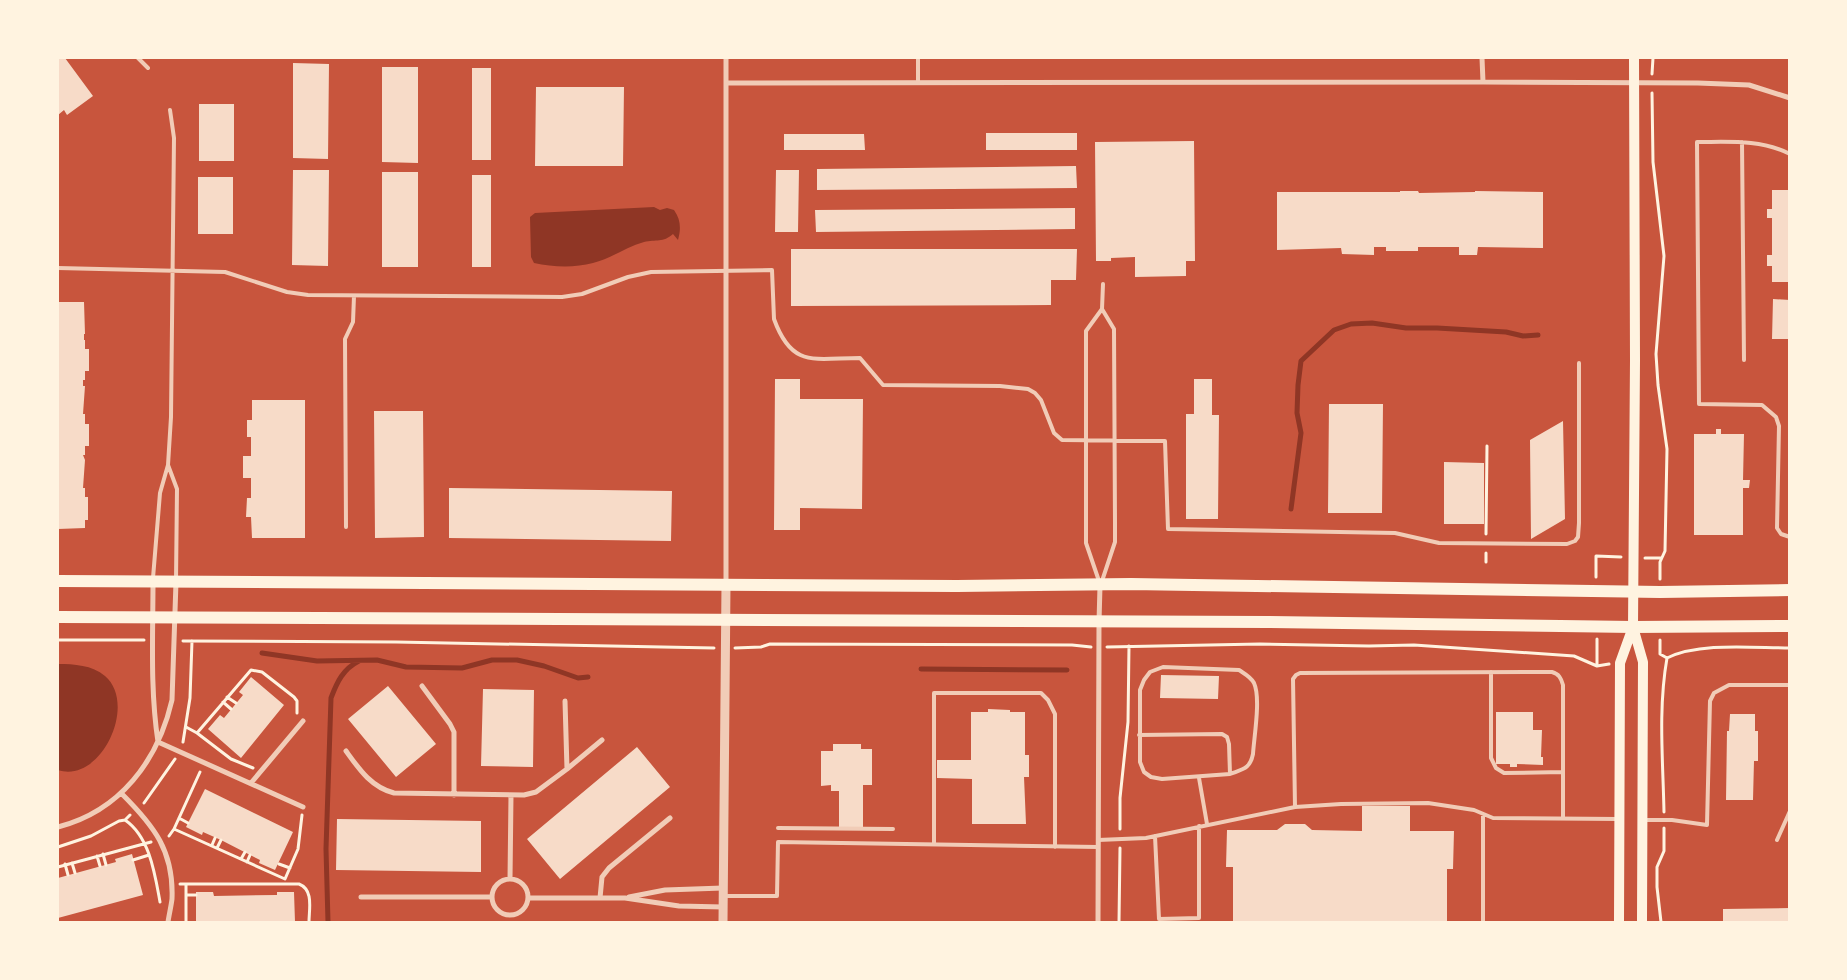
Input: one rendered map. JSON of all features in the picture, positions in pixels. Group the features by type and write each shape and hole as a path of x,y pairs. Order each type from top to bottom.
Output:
{"main road":[{"path":"1634,58 1635,360 1633,627 1643,662 1642,922"},
{"path":"58,581 1100,586 1255,585 1633,592 1790,590"},
{"path":"58,618 1268,622 1633,627 1790,626"},
{"path":"1620,922 1618,819 1620,663 1633,627"}],"street":[{"path":"723,922 726,648 726,58"},
{"path":"1482,58 1483,82"},
{"path":"726,83 1483,82 1749,85 1790,98"},
{"path":"153,582 153,709 158,742"},
{"path":"58,827 91,814 122,794 141,772 158,742 168,717 172,700 176,582"},
{"path":"1098,922 1098,622 1100,586"},
{"path":"422,686 454,732 454,795"},
{"path":"565,701 567,769"},
{"path":"251,783 303,721"},
{"path":"346,751 368,778 386,791 403,794 510,796 536,792 602,740"},
{"path":"158,742 303,807"},
{"path":"122,794 152,825 169,863 172,901 168,922"},
{"path":"510,796 510,879"},
{"path":"600,898 602,877 609,868 670,818"},
{"path":"510,879 520,881 525,887 528,898 524,909 510,916 500,913 494,907 491,897 492,890 496,884 502,880 510,879"},
{"path":"625,898 665,890 723,892"},
{"path":"361,897 491,897"},
{"path":"528,898 625,898 679,906 723,906"},
{"path":"510,916 510,922"}],"lane":[{"path":"138,58 148,68"},
{"path":"918,58 918,82"},
{"path":"153,582 160,494 168,464 171,417 174,138 170,110"},
{"path":"1790,154 1766,145 1742,142 1697,142 1699,404 1762,405 1776,417 1779,426 1777,528 1781,534 1790,537"},
{"path":"1742,142 1744,360"},
{"path":"58,268 225,272 287,292 308,296 562,297 582,294 628,277 651,272 772,270 774,319 780,336 787,346 804,358 860,358 883,385 1000,386 1028,389 1041,400 1054,433 1062,440 1165,441 1168,530 1395,533 1439,543 1567,544 1575,541 1578,537 1578,363"},
{"path":"1100,586 1115,542 1114,329 1102,309 1103,284"},
{"path":"346,528 345,339 353,322 354,296"},
{"path":"1100,586 1086,543 1086,331 1102,309"},
{"path":"168,464 177,489 176,582"},
{"path":"1163,667 1239,670 1248,675 1254,682 1257,694 1252,762 1247,768 1230,774 1199,778 1162,779 1151,778 1144,772 1140,762 1140,690 1150,672 1163,667"},
{"path":"1491,672 1491,758 1496,768 1504,773 1563,772"},
{"path":"1295,807 1293,679 1296,675 1552,672 1557,673 1563,685 1563,819"},
{"path":"1642,820 1664,819 1707,825 1710,701 1714,693 1729,685 1790,685"},
{"path":"934,844 934,693 1041,693 1048,700 1055,714 1055,847"},
{"path":"1139,735 1222,734 1227,737 1229,744 1230,774"},
{"path":"1199,778 1207,824"},
{"path":"1098,840 1155,836 1295,807 1341,804 1428,803 1474,810 1494,818 1618,819"},
{"path":"1777,840 1790,811"},
{"path":"1482,922 1483,814"},
{"path":"1155,836 1158,919 1199,918 1199,826"},
{"path":"778,828 893,830"},
{"path":"723,892 777,896 778,842 1098,847"}],"path":[{"path":"1653,58 1653,162 1664,256 1656,354 1658,385 1667,448 1666,534 1665,551 1662,558 1660,592"},
{"path":"1486,562 1487,446"},
{"path":"1597,591 1596,556 1662,558"},
{"path":"1597,626 1598,666"},
{"path":"1660,627 1660,654 1667,658 1704,648 1790,648"},
{"path":"58,640 153,641"},
{"path":"174,640 726,648 761,647 770,644 1072,644 1098,648 1260,644 1369,646 1414,644 1574,656 1598,666 1620,663"},
{"path":"1119,922 1120,798 1128,722 1129,646"},
{"path":"1661,922 1657,867 1664,852 1662,727 1664,678 1667,658"},
{"path":"198,732 251,670 262,672 294,697 298,706 296,715 303,721"},
{"path":"227,697 236,703"},
{"path":"223,702 231,710"},
{"path":"186,728 198,732 231,759 253,767 259,773"},
{"path":"171,844 168,837 174,829 204,762"},
{"path":"174,829 285,879 298,849 303,807"},
{"path":"179,818 188,823"},
{"path":"58,847 81,841 123,819 127,821 144,844 149,855 156,876 161,906"},
{"path":"212,845 215,838"},
{"path":"58,866 160,840"},
{"path":"218,848 221,840"},
{"path":"241,859 245,852"},
{"path":"103,854 106,865"},
{"path":"247,862 250,854"},
{"path":"134,860 149,855"},
{"path":"97,856 100,866"},
{"path":"72,863 75,873"},
{"path":"65,864 68,875"},
{"path":"278,864 290,868"},
{"path":"180,876 180,884"},
{"path":"172,884 299,884 306,888 309,893 309,922"},
{"path":"186,884 186,922"},
{"path":"186,895 196,895"}],"shaded area":[{"path":"654,207 660,210 667,208 674,210 680,225 678,240 673,234 663,240 637,244 599,261 578,266 534,263 531,257 530,217 535,213"},
{"path":"58,664 83,666 100,672 114,689 118,704 116,722 110,739 100,754 88,765 74,771 58,770"}],"building":[{"path":"58,58 65,58 93,96 67,115 64,110 58,115"},
{"path":"293,63 329,64 328,159 293,158"},
{"path":"382,67 418,67 418,163 382,162"},
{"path":"472,68 491,68 491,160 472,160"},
{"path":"536,87 624,87 623,166 535,166"},
{"path":"199,104 234,104 234,161 199,161"},
{"path":"986,133 1077,133 1077,150 986,150"},
{"path":"784,134 864,134 865,150 784,150"},
{"path":"1194,141 1195,261 1186,261 1186,276 1135,277 1135,257 1111,258 1111,261 1096,261 1095,142"},
{"path":"1076,166 1077,188 817,190 817,169"},
{"path":"293,170 329,170 328,266 292,265"},
{"path":"776,170 799,170 798,232 775,232"},
{"path":"382,172 418,172 418,267 382,267"},
{"path":"472,175 491,175 491,267 472,267"},
{"path":"198,177 233,177 233,234 198,234"},
{"path":"1772,190 1790,190 1790,282 1772,282 1772,266 1767,266 1767,255 1772,255 1772,218 1767,218 1767,209 1772,209"},
{"path":"1418,191 1419,193 1475,191 1543,192 1543,248 1478,247 1477,255 1459,255 1459,247 1418,247 1418,251 1386,251 1386,247 1374,247 1374,255 1342,254 1341,248 1277,250 1277,192"},
{"path":"1075,208 1075,229 816,232 815,210"},
{"path":"791,249 1077,249 1076,280 1051,280 1051,305 791,306"},
{"path":"1773,299 1790,300 1790,339 1772,339"},
{"path":"58,302 84,302 84,340 85,349 89,349 89,371 85,371 85,380 83,380 83,386 85,386 83,414 85,414 85,424 89,424 89,446 85,446 85,455 83,455 85,460 83,488 85,488 85,497 88,497 88,520 85,520 85,528 58,529"},
{"path":"775,379 800,379 800,399 863,399 862,509 800,508 800,530 774,530"},
{"path":"1194,379 1212,379 1212,415 1219,415 1218,519 1186,519 1186,414 1194,414"},
{"path":"252,400 305,400 305,538 252,538 251,517 246,517 247,498 251,498 251,478 243,478 243,456 251,456 251,437 247,437 247,420 252,420"},
{"path":"1329,404 1383,404 1382,513 1328,513"},
{"path":"374,411 423,411 424,537 375,538"},
{"path":"1563,421 1565,519 1531,539 1530,440"},
{"path":"1716,429 1721,429 1721,434 1744,434 1743,480 1750,480 1749,488 1743,488 1743,535 1694,535 1694,434 1716,434"},
{"path":"1444,462 1484,463 1484,524 1444,524"},
{"path":"449,488 672,491 671,541 449,538"},
{"path":"1161,675 1219,676 1218,699 1160,698"},
{"path":"251,677 284,705 241,758 208,729 220,715 224,718 243,695 239,692"},
{"path":"388,686 436,744 396,777 348,719"},
{"path":"483,689 534,690 533,767 481,766"},
{"path":"988,709 1025,712 1025,755 1029,755 1029,777 1024,777 1026,824 972,824 972,779 937,778 937,760 971,760 971,712 988,712"},
{"path":"1496,712 1533,712 1533,730 1542,730 1541,757 1543,757 1543,765 1517,764 1517,767 1510,767 1510,764 1496,764"},
{"path":"1730,714 1755,714 1755,731 1758,731 1758,761 1754,761 1753,800 1726,800 1727,731 1729,731"},
{"path":"833,744 861,744 861,749 872,749 872,785 863,785 863,830 839,830 839,791 831,791 831,785 821,786 821,751 833,751"},
{"path":"637,747 670,787 560,879 527,839"},
{"path":"205,789 293,832 275,870 259,863 260,860 221,840 203,832 202,835 186,827"},
{"path":"1362,806 1410,806 1410,831 1454,831 1453,869 1447,869 1447,922 1233,922 1233,867 1226,867 1227,830 1277,830 1285,824 1305,824 1312,830 1362,831"},
{"path":"337,819 481,821 481,872 336,870"},
{"path":"132,854 143,895 58,918 58,878 116,862 115,859"},
{"path":"196,892 213,892 214,896 277,895 277,892 294,892 295,922 196,922"},
{"path":"1790,908 1790,922 1723,922 1723,909"}],"waterway":[{"path":"1291,509 1301,433 1297,413 1301,361 1334,330 1351,324 1372,323 1406,328 1506,332 1523,336 1538,335"},
{"path":"262,653 317,661 377,660 406,667 462,668 492,660 517,660 544,666 578,678 588,677"},
{"path":"328,922 326,849 331,698 341,676 353,664 359,661"},
{"path":"921,669 1067,670"}]}
